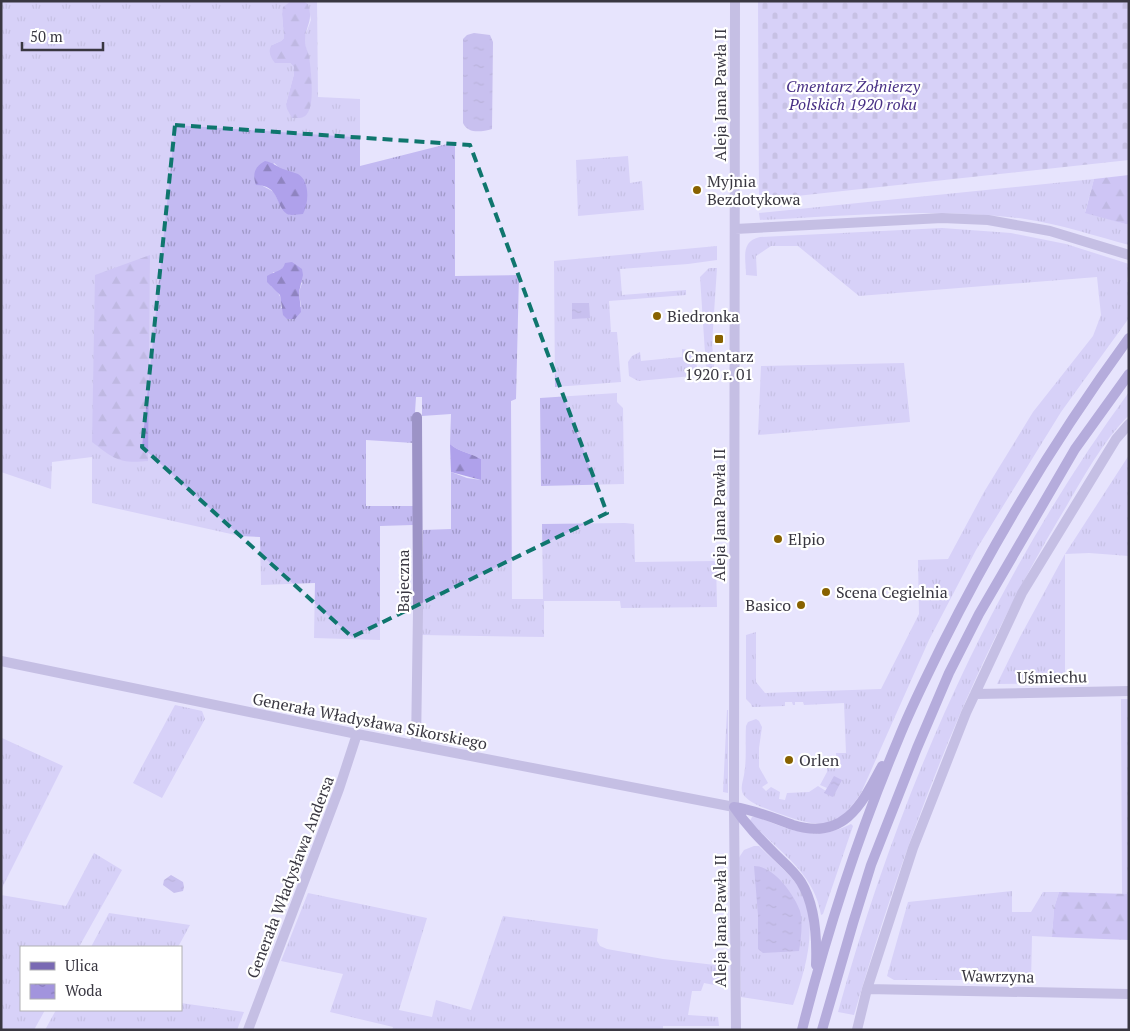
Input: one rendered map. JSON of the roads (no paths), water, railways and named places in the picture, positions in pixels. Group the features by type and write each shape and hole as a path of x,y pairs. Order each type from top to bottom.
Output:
{"main road":[{"path":"734,807 750,809 808,828 834,825 846,819 861,804 898,739 965,599 1021,499 1073,416 1129,338"},
{"path":"822,1030 852,924 872,865 917,748 949,673 1012,555 1075,449 1129,374"},
{"path":"802,1030 815,980 853,860 898,739"},
{"path":"734,807 754,834 793,871 802,884 810,904 815,931 815,980"}],"street":[{"name":"Aleja Jana Pawła II","path":"735,1 734,807 736,1030"},
{"path":"735,229 942,218 988,220 1050,231 1129,255"},
{"name":"Bajeczna","path":"416,745 418,610 417,417"},
{"path":"858,1030 868,989 913,848 966,713 1022,593 1116,439 1129,424"},
{"name":"Generała Władysława Sikorskiego","path":"1,661 357,734 734,807"},
{"name":"Uśmiechu","path":"975,694 1129,691"},
{"name":"Generała Władysława Andersa","path":"248,1030 340,789 357,734"},
{"name":"Wawrzyna","path":"868,989 1129,994"}],"water":[{"path":"474,33 490,35 493,42 492,129 479,131 471,131 463,123 463,39 467,35"},
{"path":"572,303 589,303 590,318 572,319"},
{"path":"834,776 842,780 833,797 824,793"},
{"path":"754,866 761,867 776,876 788,889 797,904 801,921 799,951 763,953 758,949 758,915"},
{"path":"171,875 183,882 183,891 174,893 163,885 164,880"}],"place":[{"name":"Myjnia Bezdotykowa","path":"697,190"},
{"name":"Biedronka","path":"657,316"},
{"name":"Cmentarz 1920 r. 01","path":"719,339"},
{"name":"Elpio","path":"778,539"},
{"name":"Scena Cegielnia","path":"826,592"},
{"name":"Basico","path":"801,605"},
{"name":"Orlen","path":"789,760"}],"park label":[{"name":"Cmentarz Żołnierzy Polskich 1920 roku","path":"853,95"}]}
